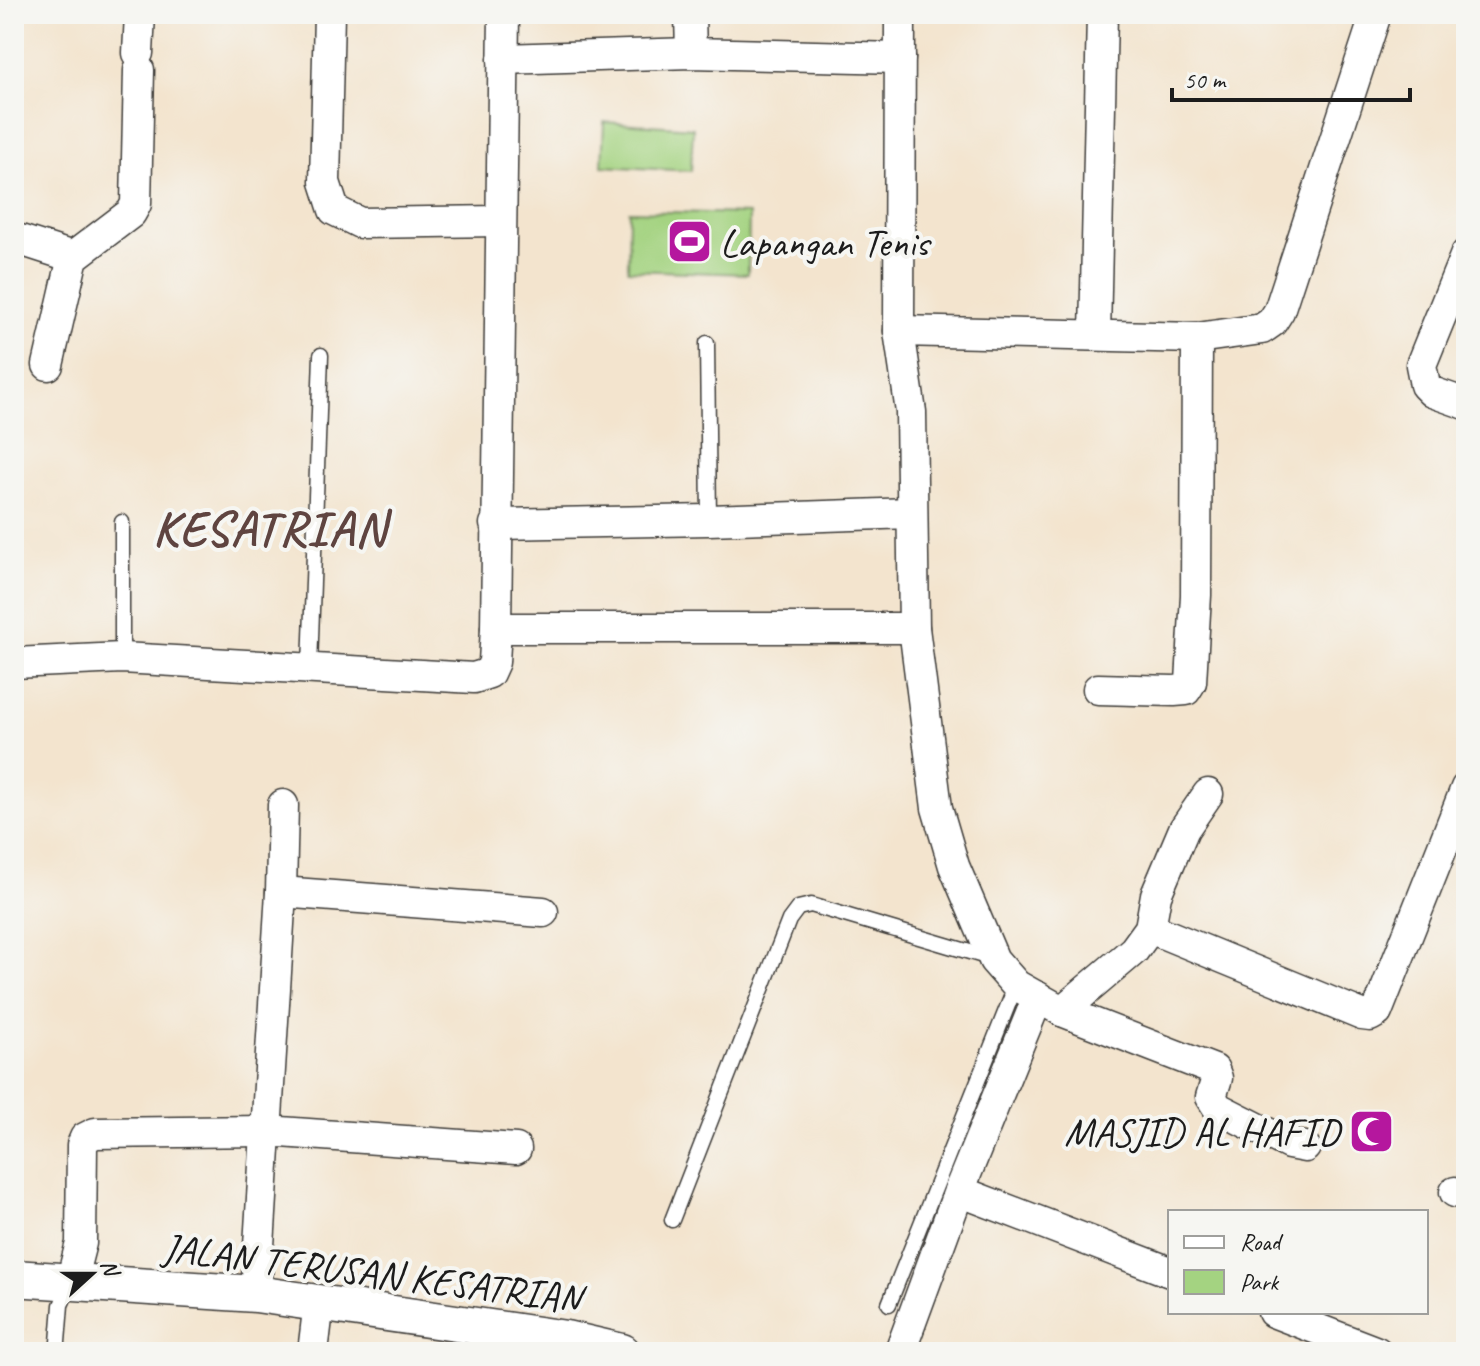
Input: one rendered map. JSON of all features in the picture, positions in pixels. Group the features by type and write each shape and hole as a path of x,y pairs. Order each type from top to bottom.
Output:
{"street":[{"path":"48,365 73,257 131,213 136,204 140,14"},
{"path":"329,14 325,182 334,210 360,223 500,221"},
{"path":"14,663 122,658 474,678 489,673 494,662 496,628 504,14"},
{"path":"690,14 691,53"},
{"path":"900,14 899,331 911,412 914,628 937,808 954,866 994,960 1039,998 1214,1070 1217,1078 1211,1097 1218,1108 1289,1144 1305,1147"},
{"path":"1095,335 1102,14"},
{"path":"899,331 1197,338 1262,329 1272,322 1279,311 1376,14"},
{"path":"503,59 691,53 900,58"},
{"path":"14,238 73,257"},
{"path":"1466,254 1421,365 1425,385 1432,392 1466,404"},
{"path":"1098,689 1174,691 1186,690 1191,682 1196,595 1197,338"},
{"path":"495,524 911,513"},
{"path":"496,628 914,628"},
{"path":"1150,928 1370,1016 1377,1012 1466,788"},
{"path":"900,1352 959,1191 1039,998 1134,950 1150,928 1156,895 1184,829 1208,794"},
{"path":"256,1294 281,892 283,805"},
{"path":"281,892 543,912"},
{"path":"71,1282 81,1243 82,1145 85,1138 106,1131 267,1131 516,1149"},
{"path":"959,1191 1168,1271"},
{"name":"JALAN TERUSAN KESATRIAN","path":"14,1278 256,1294 622,1352"},
{"path":"313,1352 319,1302"},
{"path":"1278,1314 1377,1352"}],"lane":[{"path":"707,343 709,520"},
{"path":"310,667 321,355"},
{"path":"122,522 122,658"},
{"path":"672,1220 789,920 798,908 811,905 994,960"},
{"path":"889,1304 1039,998"},
{"path":"58,1342 61,1305 71,1282"}],"green space":[{"path":"604,122 693,128 691,171 602,166"},
{"name":"Lapangan Tenis","path":"629,211 749,214 748,274 628,270"}],"place":[{"name":"Lapangan Tenis","path":"689,242"},
{"name":"MASJID AL HAFID","path":"1371,1131"}],"district":[{"name":"KESATRIAN","path":"270,528"}]}
